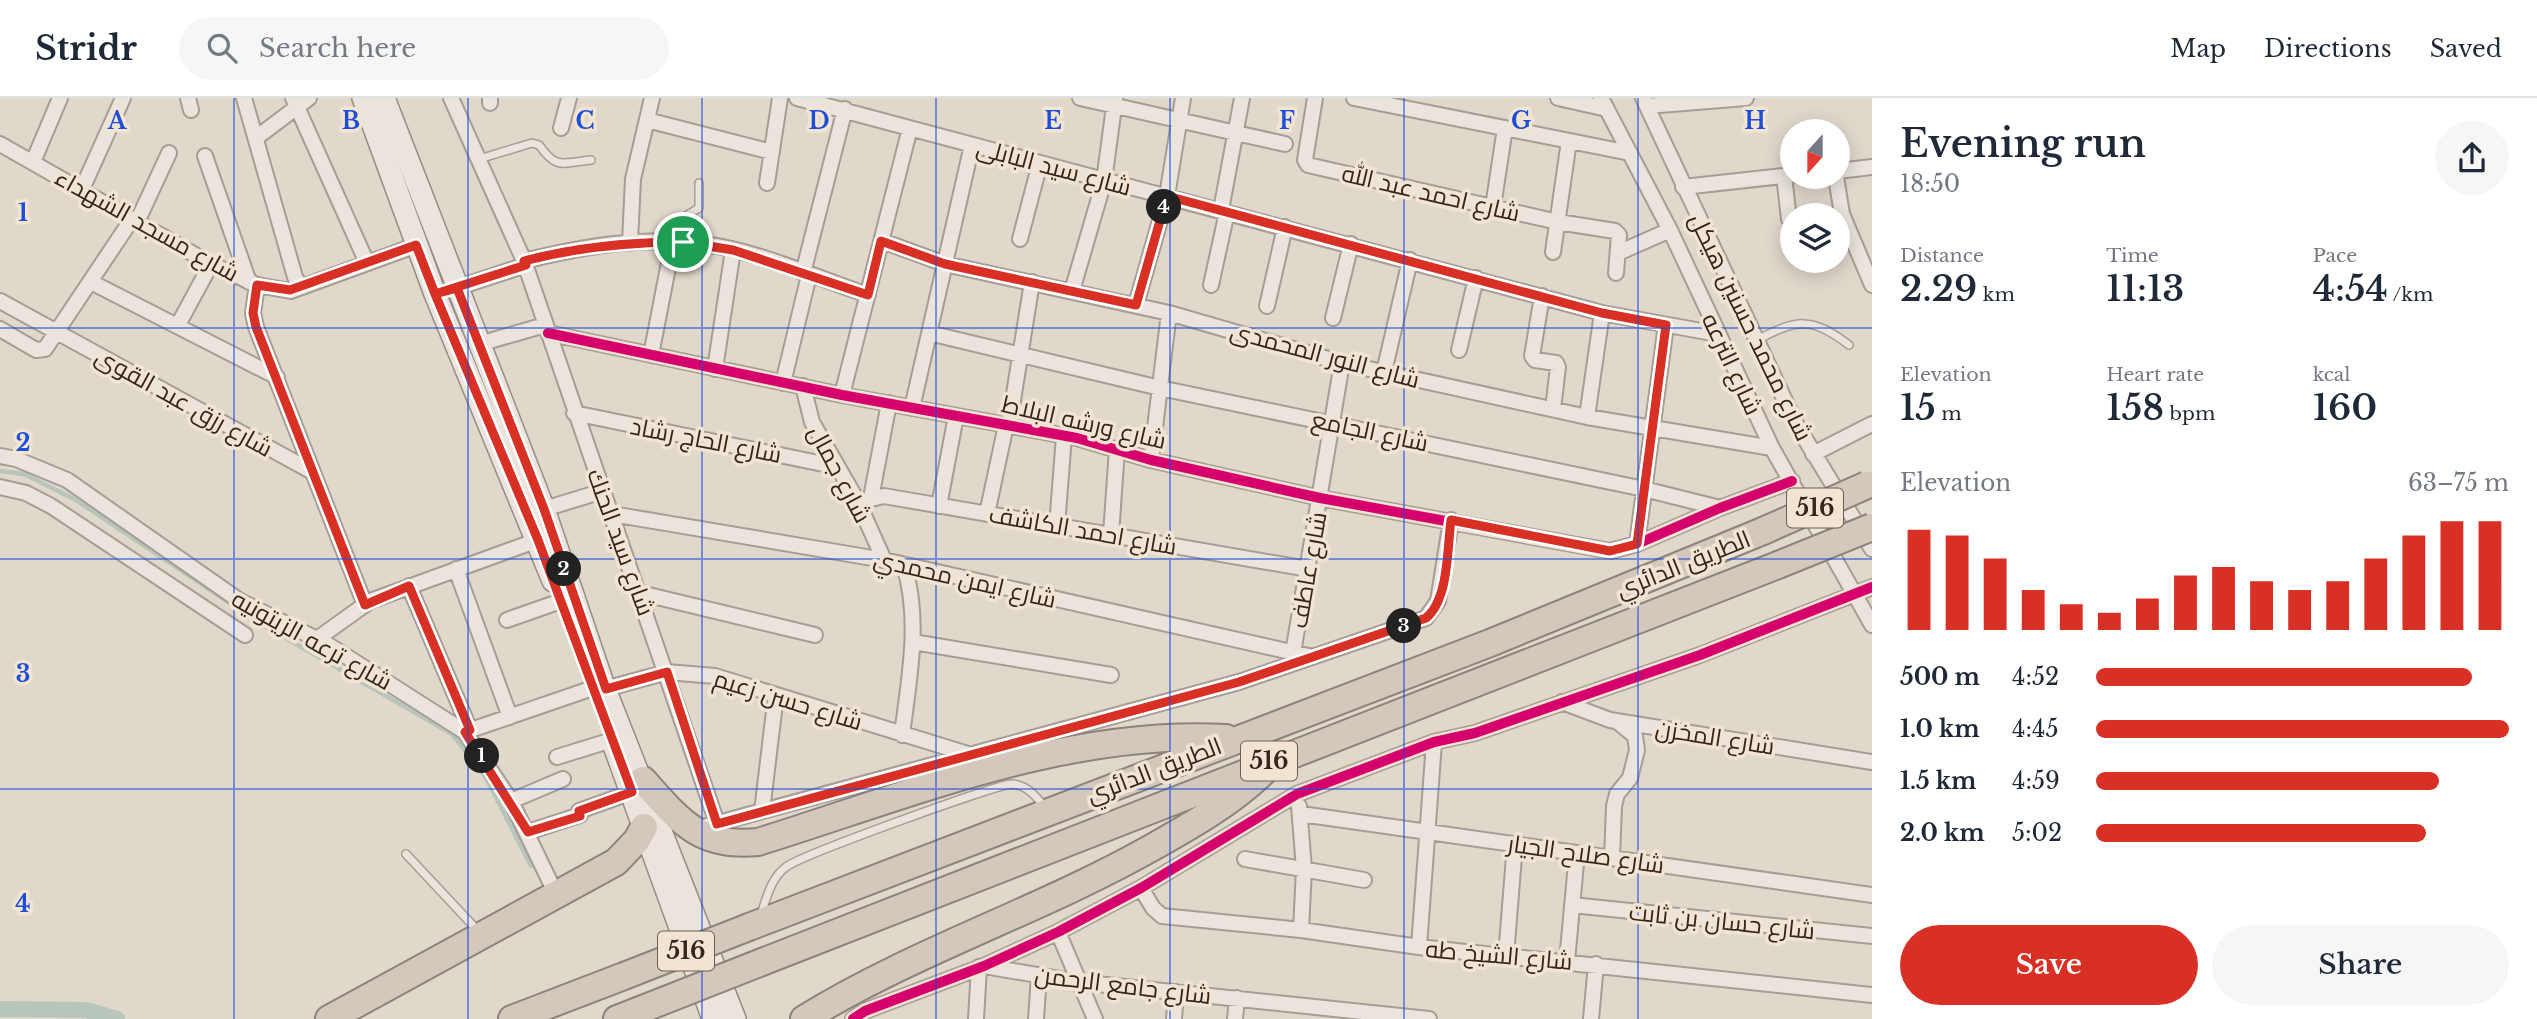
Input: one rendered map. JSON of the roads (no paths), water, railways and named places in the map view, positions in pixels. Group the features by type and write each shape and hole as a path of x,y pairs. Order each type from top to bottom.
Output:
{"highway":[{"name":"الطريق الدائري","path":"512,1019 1490,643 1870,484"},
{"name":"الطريق الدائري","path":"628,1015 1872,527"},
{"path":"637,786 691,830 723,842 758,842 1016,763 1101,743 1168,737 1235,739"},
{"path":"804,1019 883,976 1130,860 1202,820 1255,780 1276,759"},
{"path":"329,1019 616,862 632,846 644,827"}],"main road":[{"path":"362,98 435,294 736,1019"},
{"path":"384,98 544,509 599,688 612,740 637,786 644,827 713,1019"}],"street":[{"path":"33,162 60,98"},
{"path":"82,189 123,98"},
{"path":"244,98 295,277 302,287"},
{"path":"256,138 295,103 309,98"},
{"name":"شارع سيد الحنك","path":"451,98 525,263 574,413 640,593 717,824"},
{"path":"561,128 569,98"},
{"path":"631,242 633,179 652,98"},
{"path":"767,183 780,98"},
{"name":"شارع سيد البابلى","path":"797,98 1602,313 1718,334"},
{"path":"1080,98 1114,103 1284,144"},
{"path":"1136,305 1167,196 1183,98"},
{"path":"1211,285 1242,98"},
{"name":"شارع احمد عبد الله","path":"1315,98 1306,162 1558,222 1615,231 1619,235 1618,253"},
{"path":"1354,98 1630,153"},
{"path":"1558,98 1604,104"},
{"path":"1645,102 1746,98"},
{"name":"شارع محمد حسنين هيكل","path":"1645,102 1755,341 1813,454 1872,549"},
{"path":"295,103 367,263"},
{"path":"1072,291 1104,181 1114,103"},
{"name":"شارع الترعه","path":"1604,104 1670,230 1773,448 1872,625"},
{"path":"783,383 845,109"},
{"path":"647,120 772,152"},
{"path":"842,395 910,128"},
{"path":"1493,207 1505,128"},
{"path":"1553,252 1569,141"},
{"name":"شارع مسجد الشهداء","path":"0,144 211,264 253,283 282,290 302,287 416,245"},
{"path":"912,408 972,145"},
{"path":"0,329 36,349 45,349 135,220 169,153"},
{"path":"205,156 253,283 256,327 278,377 311,471 365,605"},
{"path":"1020,239 1040,163"},
{"path":"1850,170 1872,167"},
{"path":"1683,187 1780,177"},
{"path":"1838,189 1842,214 1872,285"},
{"path":"1267,306 1285,227"},
{"path":"1616,273 1618,253 1670,230"},
{"name":"شارع النور المحمدى","path":"881,241 945,264 1169,313 1342,363 1587,416 1773,448"},
{"path":"435,294 574,248 631,242 678,242 733,250 868,295"},
{"path":"651,355 678,242"},
{"path":"1333,318 1351,244"},
{"path":"715,369 733,250"},
{"path":"1384,372 1410,260"},
{"path":"178,325 211,264"},
{"path":"1459,351 1476,278"},
{"path":"91,282 278,377"},
{"path":"987,514 1021,353 1032,282"},
{"path":"1542,296 1532,356 1558,366 1553,409"},
{"name":"شارع رزق عبد القوى","path":"0,301 311,471"},
{"path":"1151,460 1169,313"},
{"path":"1587,416 1602,313"},
{"path":"1637,544 1666,325"},
{"path":"479,344 547,329"},
{"name":"شارع ورشه البلاط","path":"547,329 715,369 1065,436 1151,460 1320,498 1610,551 1637,544"},
{"name":"شارع الجامع","path":"929,332 1160,388 1644,489 1720,508"},
{"name":"شارع عاطف","path":"1293,653 1342,363"},
{"name":"شارع جمال","path":"803,386 811,422 838,467 865,500 884,560"},
{"path":"865,500 889,404"},
{"name":"شارع الحاج رشاد","path":"574,413 838,467"},
{"path":"939,506 956,416"},
{"path":"1813,454 1872,424"},
{"path":"1057,526 1065,436"},
{"path":"1111,535 1116,449"},
{"name":"شارع ترعه الزيتونيه","path":"0,456 16,459 66,480 240,601 317,639 467,731 528,832 556,894"},
{"path":"1637,544 1791,481"},
{"name":"شارع ترعه الزيتونيه","path":"0,487 26,493 61,512 244,635"},
{"path":"544,509 603,491"},
{"name":"شارع احمد الكاشف","path":"865,500 884,496 1308,569"},
{"name":"شارع ايمن محمدي","path":"612,514 884,560 1315,658"},
{"path":"691,830 1239,682 1426,618 1432,613 1440,592 1451,520"},
{"path":"317,639 365,605 409,586 538,540"},
{"path":"902,735 914,642 914,613 904,565"},
{"path":"456,569 510,716"},
{"path":"409,586 467,731"},
{"path":"853,1019 884,1003 982,967 1058,932 1141,888 1297,794 1434,742 1475,733 1700,655 1872,587"},
{"path":"640,593 815,635"},
{"path":"507,620 561,601"},
{"path":"914,642 1111,674"},
{"name":"شارع حسن زعيم","path":"467,731 599,688 667,672 715,676 970,755"},
{"path":"762,811 776,695"},
{"name":"شارع المخزن","path":"1562,702 1603,719 1618,722 1872,762"},
{"path":"1612,858 1614,806 1617,794 1630,778 1637,750 1635,736 1618,722"},
{"path":"557,757 612,740"},
{"path":"1419,947 1434,742"},
{"path":"511,801 564,779"},
{"path":"528,832 580,816 579,811 637,786"},
{"path":"1297,794 1301,814 1304,869 1301,930"},
{"name":"شارع صلاح الجيار","path":"1301,814 1872,895"},
{"path":"1506,956 1515,844"},
{"path":"1567,961 1577,853"},
{"path":"1245,859 1364,880"},
{"name":"شارع الشيخ طه","path":"1141,888 1153,908 1162,916 1301,930 1419,947 1872,995"},
{"name":"شارع حسان بن ثابت","path":"1572,905 1872,936"},
{"path":"1058,932 1094,1019"},
{"path":"1591,1019 1597,964"},
{"path":"976,1019 982,967"},
{"name":"شارع جامع الرحمن","path":"982,967 1078,982 1237,998 1300,1012 1429,1019"},
{"path":"1036,1019 1039,975"},
{"path":"1174,1019 1176,992"},
{"path":"1235,1019 1237,998"}],"lane":[{"path":"479,159 533,143 542,147 545,156 555,163 591,160"},
{"path":"678,242 684,217 699,208 699,183"},
{"path":"1755,341 1789,325 1803,322 1826,328 1849,345"},
{"path":"753,925 772,883 791,863 1002,785 1028,789 1049,811"},
{"path":"406,855 482,935"}],"waterway":[{"path":"0,471 24,474 76,500 258,622 452,734 485,776 531,866"},
{"path":"0,1009 86,1010 117,1019"}]}
